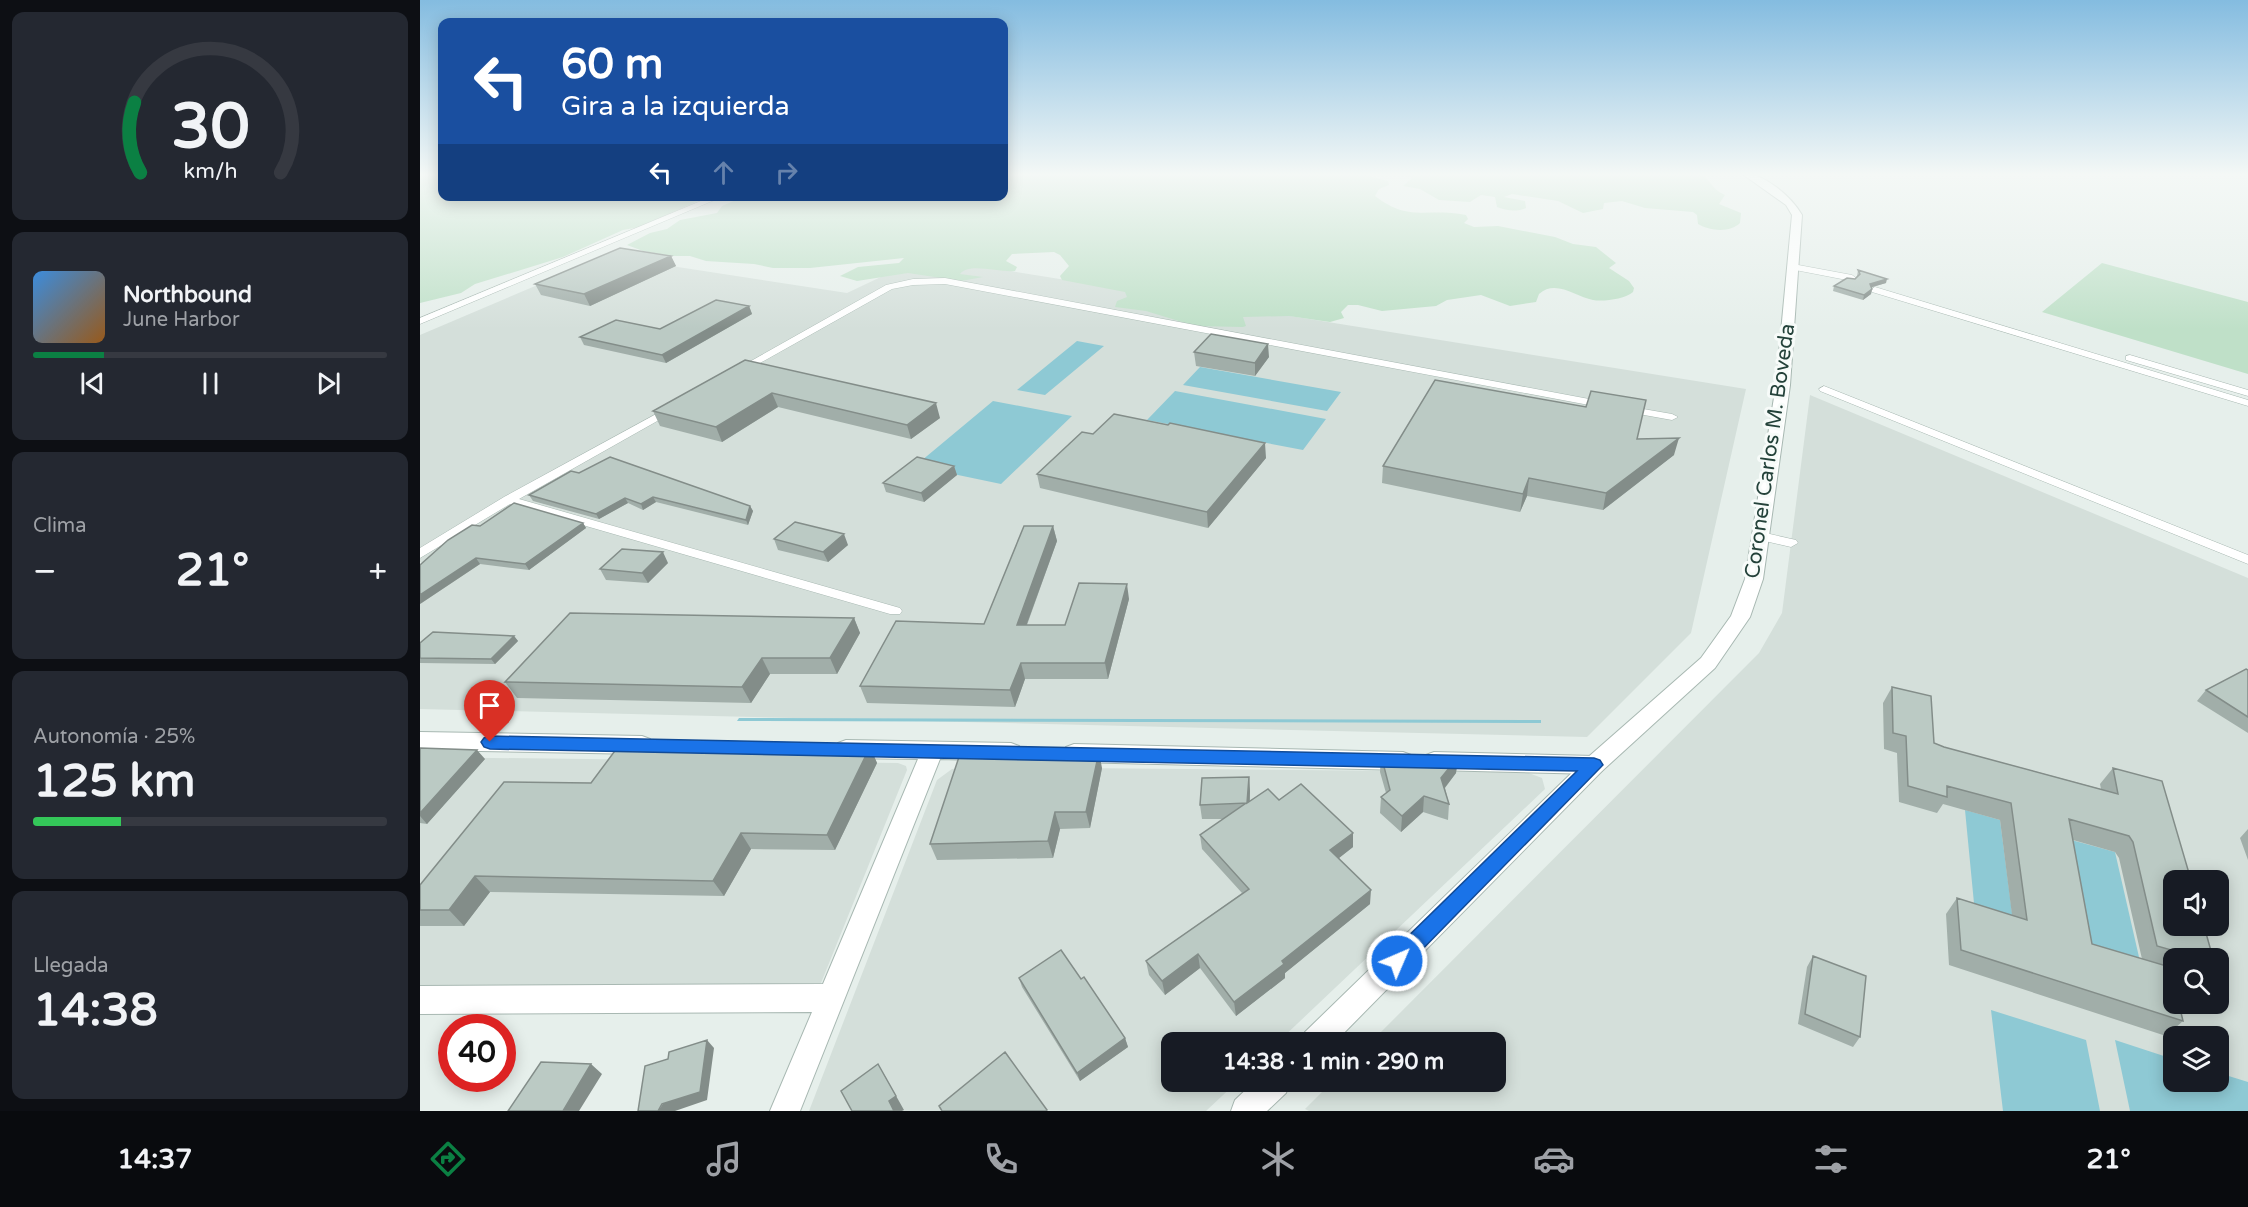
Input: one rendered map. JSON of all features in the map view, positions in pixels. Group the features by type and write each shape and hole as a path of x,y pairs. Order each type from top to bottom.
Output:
{"street":[{"name":"Coronel Carlos M. Boveda","path":"1325,1032 1594,765 1708,663 1740,617 1754,579 1783,385 1796,225"},
{"path":"420,741 659,745"},
{"path":"826,748 1594,765"},
{"path":"785,1111 933,750"},
{"path":"420,1000 832,998"},
{"path":"1246,1111 1265,1092"}],"lane":[{"path":"420,321 652,225"},
{"path":"1793,270 1848,281"},
{"path":"734,373 889,287 913,282 945,281 1672,417"},
{"path":"2248,393 1879,288 2248,403"},
{"path":"1824,389 2248,560"},
{"path":"420,554 508,500 683,402"},
{"path":"508,500 895,611"},
{"path":"1761,536 1791,543"}],"shaded area":[{"path":"606,256 847,293 923,257 1746,389 1691,633 1587,737 420,709 420,565 423,563 420,562 420,335"},
{"path":"1810,395 2248,578 2248,1111 1309,1111 1305,1109 1322,1092 1506,1092 1506,1032 1381,1032 1759,653 1782,613"},
{"path":"420,757 898,763 906,766 907,770 821,983 811,991 420,989"},
{"path":"974,767 1526,772 1542,778 1545,789 1289,1032 1161,1032 1161,1092 1226,1092 1206,1111 809,1111 937,780 952,769"}],"green space":[{"path":"420,225 645,225 623,230 563,257 475,284 461,293 420,303"},
{"path":"673,225 1498,226 1555,237 1573,244 1596,247 1616,263 1609,268 1629,281 1634,288 1633,292 1619,298 1597,301 1566,290 1552,288 1539,294 1536,302 1510,306 1481,295 1447,300 1436,306 1382,311 1348,305 1341,312 1344,318 1330,322 1289,316 1243,317 1246,326 1243,327 1195,326 1146,311 1115,307 1117,301 1127,297 1125,292 1062,280 1060,276 1069,266 1060,255 1054,252 1012,254 1006,261 1017,267 1015,271 970,269 960,274 983,277 961,281 908,273 857,281 840,276 858,267 899,263 904,258 810,268 773,268 754,264 706,261 690,256 671,256 643,251 627,245 650,233 667,229"},
{"path":"1700,225 1738,225 1725,230"},
{"path":"2102,263 2248,302 2248,374 2042,312"}],"water":[{"path":"1077,341 1104,346 1045,395 1017,390"},
{"path":"1200,367 1341,392 1327,411 1183,385"},
{"path":"1175,391 1326,419 1303,450 1147,420"},
{"path":"993,401 1072,416 1001,484 915,466"},
{"path":"739,718 1541,720 1541,723 737,721"},
{"path":"1965,810 2000,820 2015,936 1976,924"},
{"path":"2057,836 2115,852 2144,979 2078,959"},
{"path":"1991,1010 2086,1040 2100,1111 2003,1111"},
{"path":"2115,1040 2163,1056 2163,1092 2229,1092 2229,1076 2248,1082 2248,1111 2130,1111"}],"building":[{"path":"620,248 671,256 584,294 535,284"},
{"path":"1858,270 1887,279 1870,284 1872,289 1864,295 1834,286 1847,278 1855,279 1860,274"},
{"path":"716,300 749,306 662,355 580,337 616,320 660,329"},
{"path":"1211,334 1268,344 1255,363 1194,352"},
{"path":"745,360 936,403 907,425 772,393 716,427 653,411"},
{"path":"1435,380 1586,407 1591,391 1646,400 1637,439 1679,438 1606,493 1529,478 1523,494 1383,466"},
{"path":"1114,414 1265,443 1207,512 1037,474 1082,432 1093,434"},
{"path":"610,457 750,506 746,520 653,497 641,504 625,498 596,514 529,495 571,471 579,473"},
{"path":"917,457 954,466 921,493 883,483"},
{"path":"514,503 583,523 525,564 476,558 420,595 420,565 448,540 472,525 480,526"},
{"path":"795,522 844,534 823,552 774,539"},
{"path":"1024,526 1053,526 1017,625 1065,625 1079,583 1127,584 1105,663 1021,663 1010,690 860,686 896,621 984,624"},
{"path":"622,549 663,552 642,573 600,569"},
{"path":"570,613 854,618 830,658 762,658 742,687 505,682"},
{"path":"433,632 514,636 491,659 420,658 420,643"},
{"path":"2248,670 2248,717 2206,690"},
{"path":"1892,687 1931,696 1934,743 1944,747 2118,794 2113,768 2162,781 2188,870 2163,870 2163,936 2207,936 2210,948 2157,946 2133,842 2129,836 2069,819 2092,944 2163,965 2163,1014 2181,1014 2183,1021 1961,950 1957,898 2027,920 2011,803 1947,786 1947,797 1908,786 1906,736 1893,733"},
{"path":"620,744 870,747 827,835 741,833 713,881 475,876 449,910 420,910 420,885 504,782 591,783"},
{"path":"420,748 477,750 420,813"},
{"path":"961,751 1099,752 1086,812 1055,812 1048,841 930,844"},
{"path":"1381,755 1458,757 1441,778 1449,804 1424,796 1402,816 1381,797 1390,790"},
{"path":"1249,777 1247,803 1268,789 1279,800 1301,784 1353,833 1330,850 1371,890 1282,961 1284,964 1234,1002 1198,954 1162,981 1146,961 1249,889 1200,835 1246,803 1200,805 1202,778"},
{"path":"1061,950 1081,979 1084,977 1125,1038 1077,1073 1019,978"},
{"path":"1813,956 1866,976 1860,1037 1805,1014"},
{"path":"707,1040 700,1092 662,1104 658,1111 638,1111 645,1066 668,1059 669,1052"},
{"path":"1005,1052 1046,1111 942,1111 939,1106"},
{"path":"541,1062 591,1064 563,1111 508,1111"},
{"path":"878,1064 896,1096 889,1101 894,1111 852,1111 841,1091"}],"route":[{"path":"490,742 1594,765 1397,961"}]}
